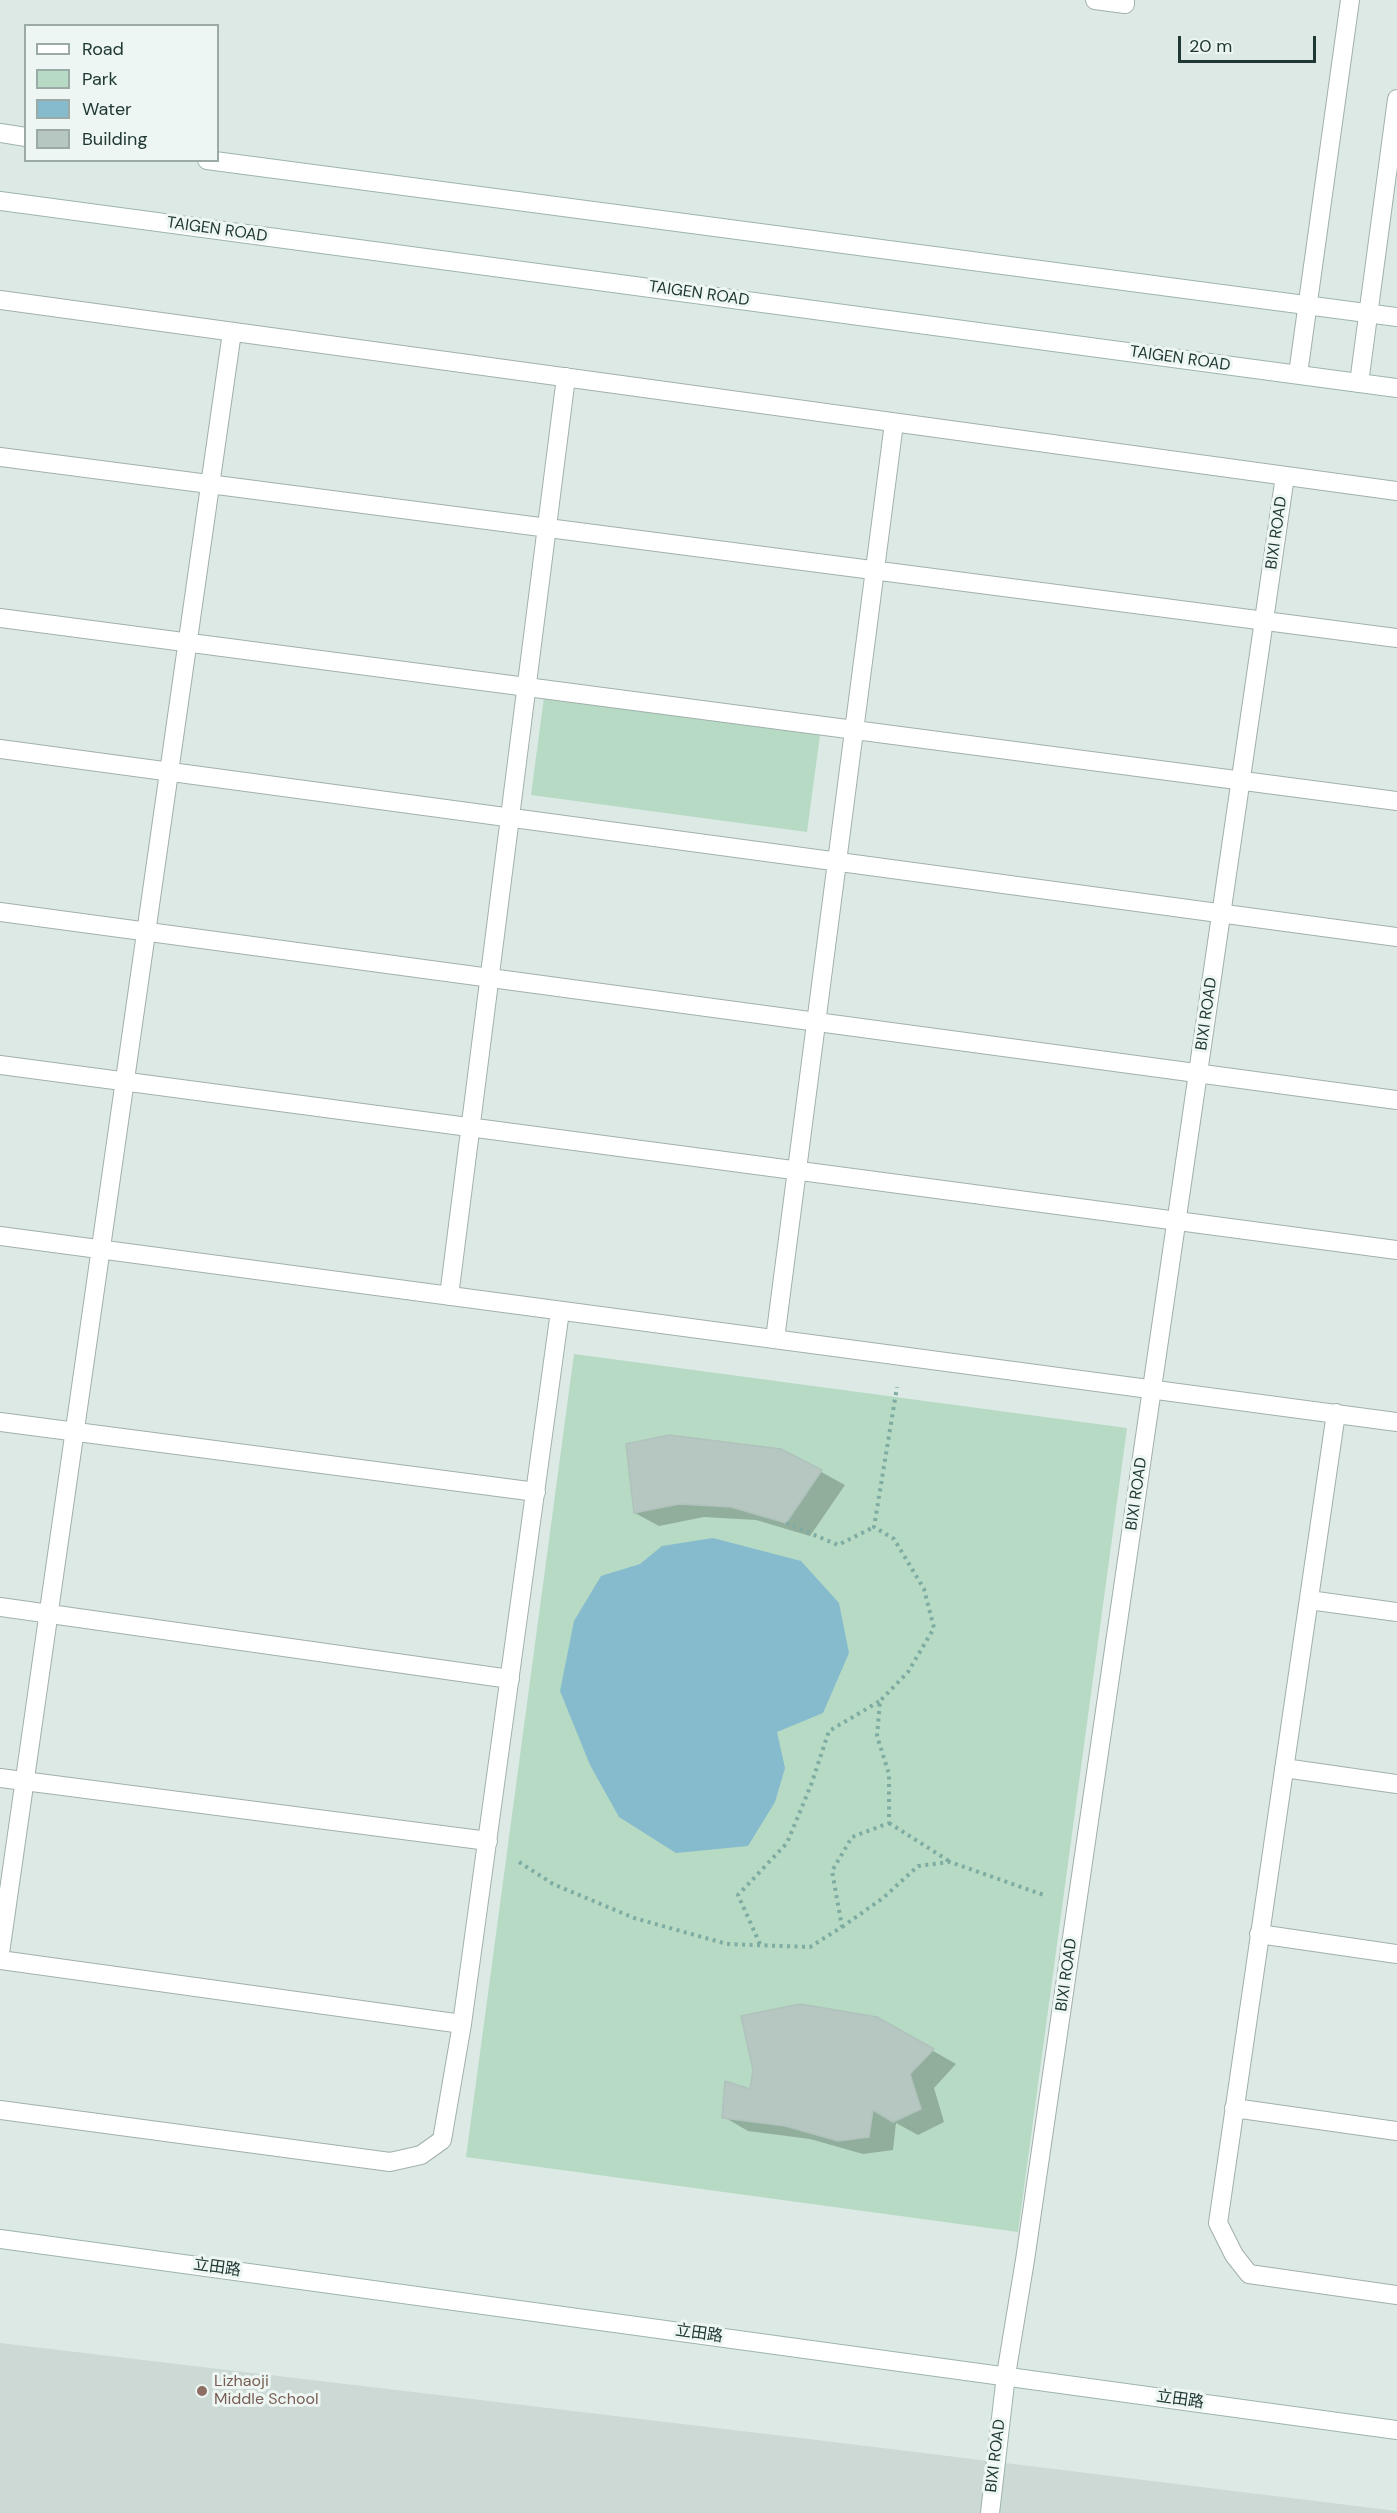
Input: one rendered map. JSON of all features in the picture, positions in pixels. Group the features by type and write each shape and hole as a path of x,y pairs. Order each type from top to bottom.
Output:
{"street":[{"path":"1095,0 1125,4 1125,0"},
{"path":"1298,374 1350,0"},
{"path":"1359,383 1397,99"},
{"path":"0,133 24,137"},
{"path":"219,162 1397,317"},
{"name":"TAIGEN ROAD","path":"0,201 1397,388"},
{"path":"0,300 1397,491"},
{"path":"0,1953 232,332"},
{"path":"449,1296 566,377"},
{"path":"775,1339 894,423"},
{"path":"0,457 1397,638"},
{"name":"BIXI ROAD","path":"990,2513 1006,2375 1285,476"},
{"path":"0,618 1397,801"},
{"path":"0,749 1397,938"},
{"path":"0,912 1397,1100"},
{"path":"0,1065 1397,1250"},
{"path":"0,1236 1397,1422"},
{"path":"0,2110 390,2162 421,2155 442,2140 462,2024 560,1311"},
{"path":"1336,1413 1218,2223 1234,2255 1249,2274 1397,2295"},
{"path":"0,1422 536,1492"},
{"path":"1309,1600 1397,1612"},
{"path":"0,1607 510,1680"},
{"path":"1284,1768 1397,1784"},
{"path":"0,1778 488,1841"},
{"path":"1259,1934 1397,1954"},
{"path":"0,1960 462,2024"},
{"path":"1234,2108 1397,2131"},
{"name":"立田路","path":"0,2239 1397,2430"}],"path":[{"path":"874,1527 903,1356"},
{"path":"786,1523 838,1545 874,1527"},
{"path":"760,1944 738,1895 787,1843 811,1785 829,1731 880,1701 908,1672 934,1628 924,1589 894,1539 874,1527"},
{"path":"880,1701 877,1736 889,1774 889,1822"},
{"path":"889,1822 950,1862 1077,1904"},
{"path":"842,1927 832,1871 852,1837 889,1822"},
{"path":"488,1841 553,1884 634,1918 727,1944 810,1947 883,1898 918,1866 950,1862"}],"shaded area":[{"name":"Lizhaoji Middle School","path":"0,2343 809,2439 1397,2511 1397,2513 0,2513"}],"green space":[{"path":"544,697 820,735 807,832 531,795"},
{"path":"574,1354 1127,1428 1018,2232 466,2157"}],"water":[{"path":"713,1538 801,1561 839,1603 849,1653 823,1713 777,1732 785,1768 775,1802 748,1846 676,1853 619,1817 590,1765 560,1691 574,1621 601,1576 640,1564 662,1546"}],"building":[{"path":"669,1435 781,1449 822,1470 786,1523 731,1507 679,1504 634,1513 626,1444"},
{"path":"800,2004 877,2017 934,2049 910,2074 921,2109 893,2122 873,2110 869,2137 838,2141 785,2126 722,2118 725,2081 750,2089 753,2070 741,2016"}],"place":[{"name":"Lizhaoji Middle School","path":"202,2391"}]}
